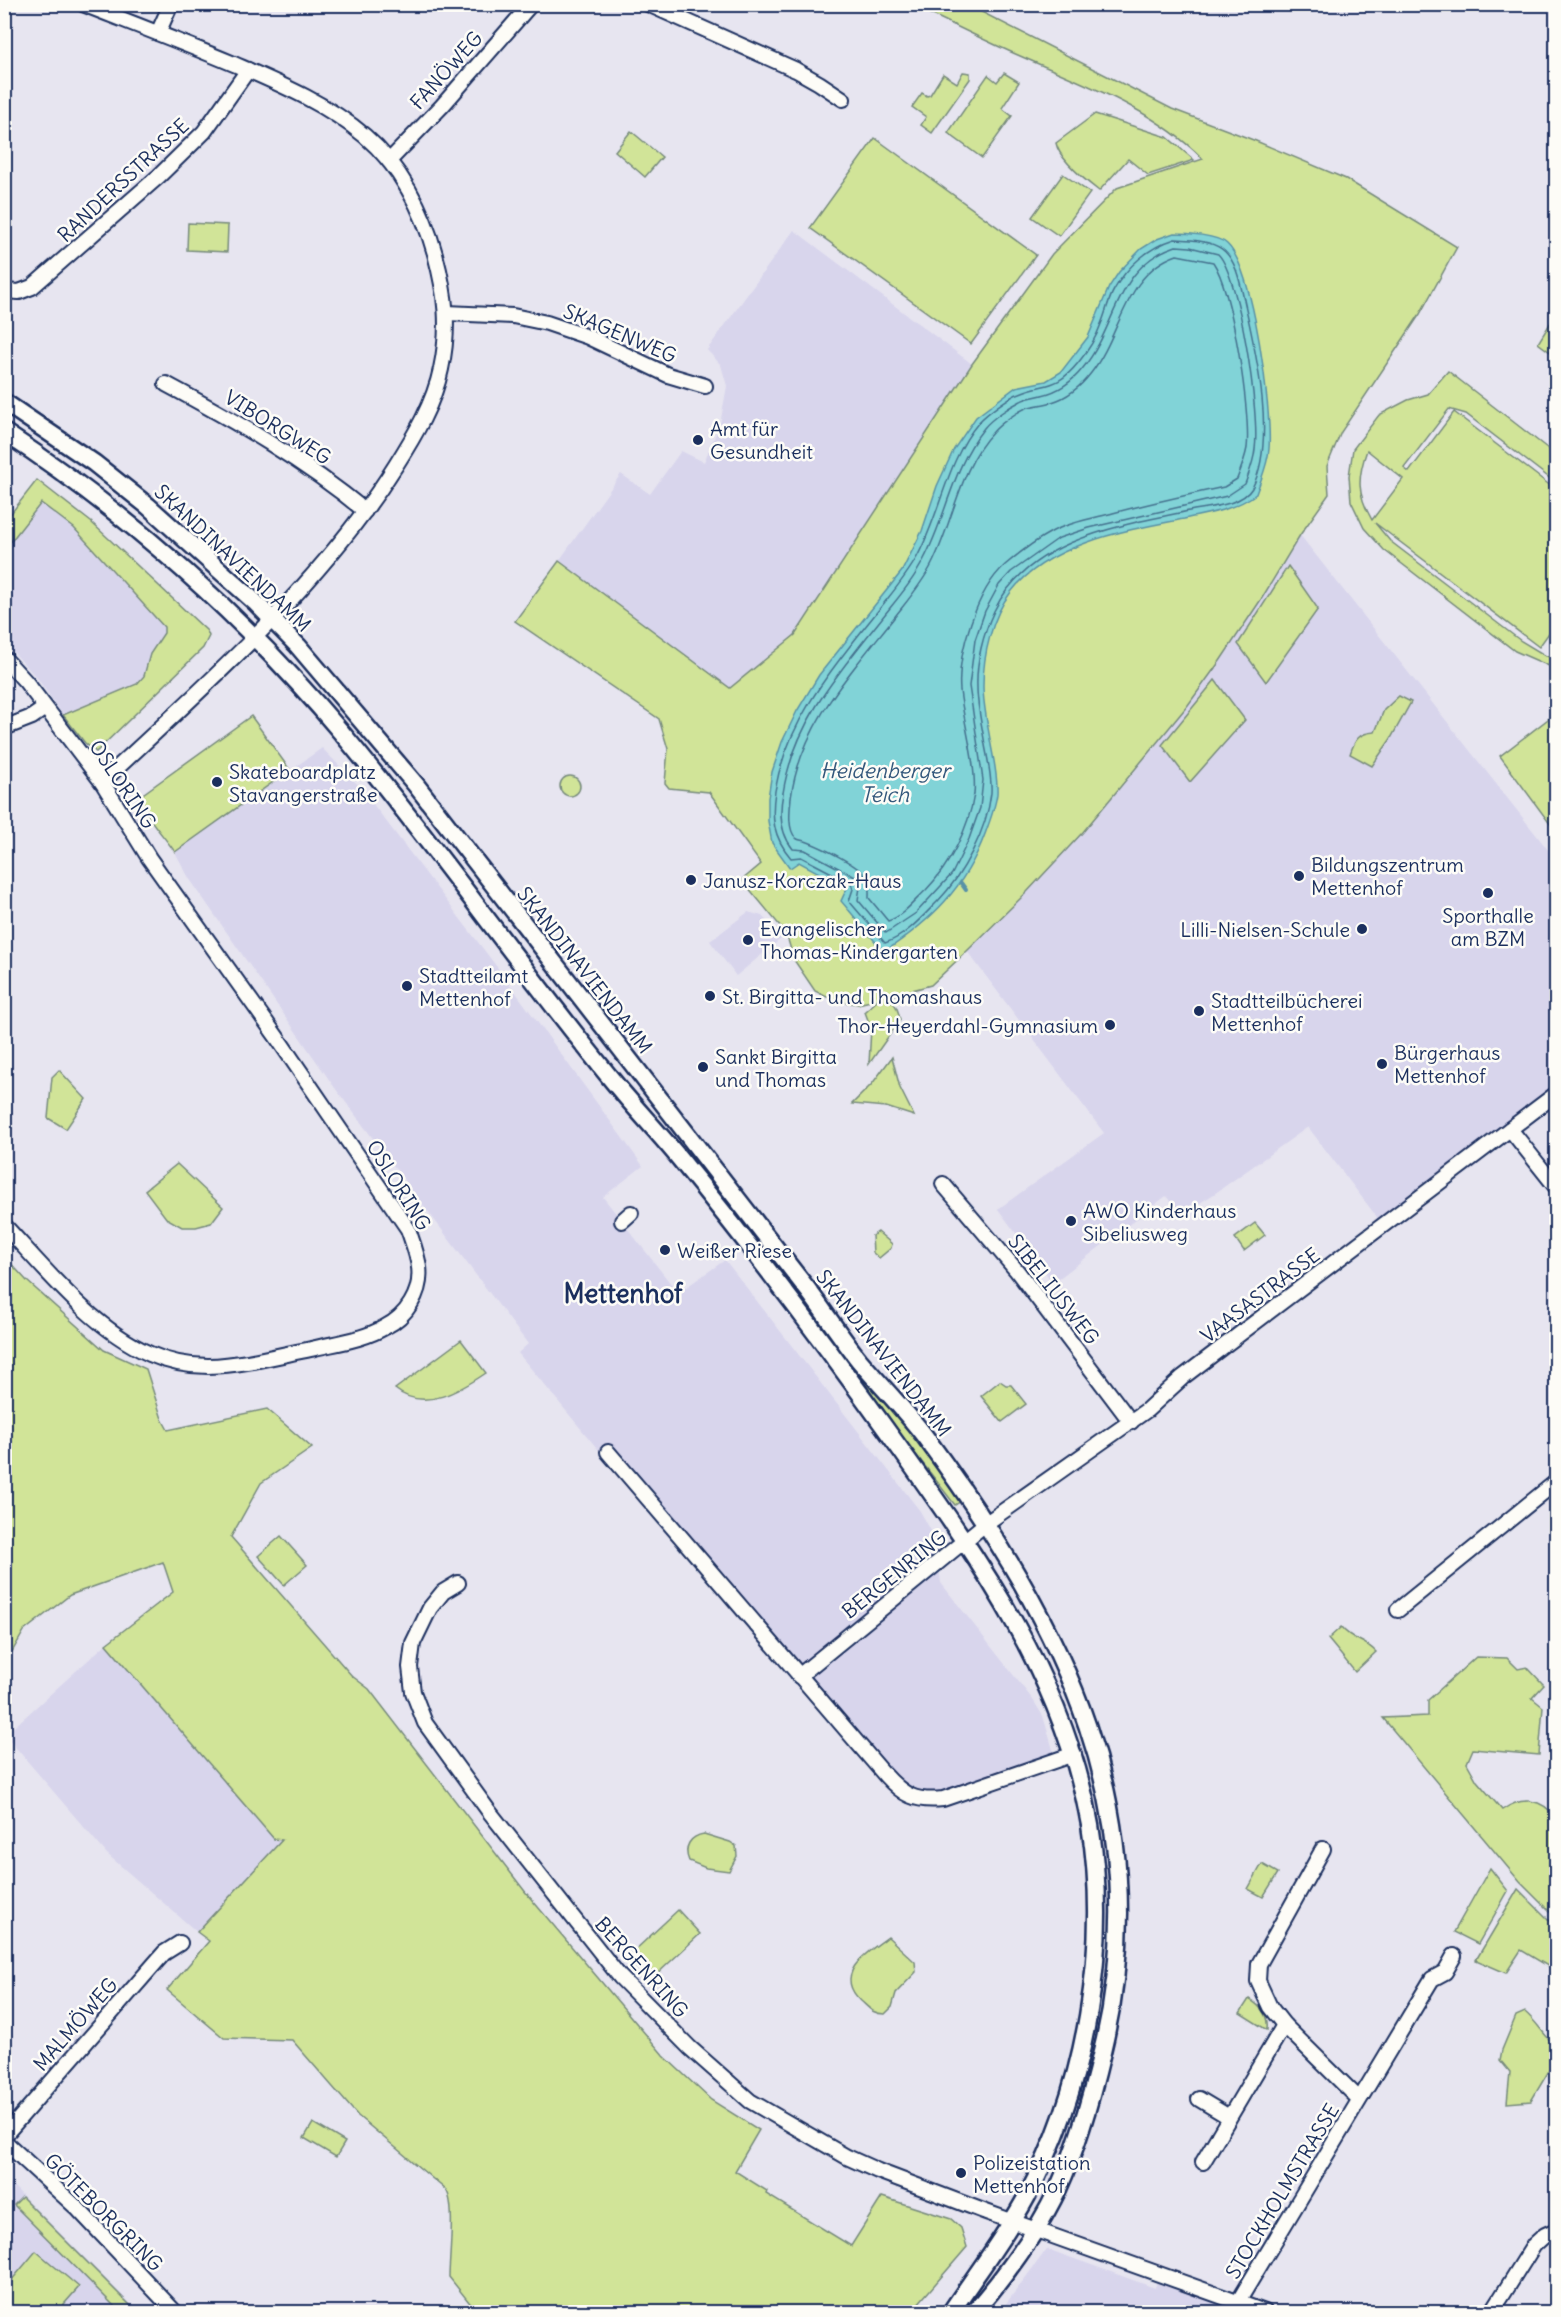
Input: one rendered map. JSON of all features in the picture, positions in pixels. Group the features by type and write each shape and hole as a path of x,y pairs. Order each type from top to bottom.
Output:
{"main road":[{"name":"SKANDINAVIENDAMM","path":"4,402 94,463 148,506 272,618 416,784 808,1290 858,1359 925,1437 1019,1578 1064,1661 1099,1761 1116,1850 1119,1949 1113,1997 1105,2038 1078,2140 1057,2190 1035,2229 974,2313"},
{"path":"4,432 78,483 187,573 254,638 339,730 613,1081 711,1198 834,1357 979,1562 1039,1670 1061,1716 1074,1754 1089,1824 1096,1879 1097,1942 1092,1991 1081,2052 1070,2091 1035,2181 1012,2221 951,2313"}],"street":[{"path":"83,4 281,84 328,110 366,137 388,161 413,197 428,232 443,282 447,313 441,371 427,410 404,452 365,511 254,638 102,782"},
{"path":"158,33 171,4"},
{"name":"FANÖWEG","path":"388,161 441,106 531,4"},
{"path":"648,4 796,70 843,99"},
{"name":"RANDERSSTRASSE","path":"4,291 28,290 39,282 159,176 204,132 248,70"},
{"name":"SKAGENWEG","path":"447,313 513,316 547,323 588,337 668,375 705,386"},
{"name":"VIBORGWEG","path":"166,384 221,414 306,466 365,511"},
{"name":"OSLORING","path":"4,658 26,682 102,782 149,858 276,1036 408,1229 420,1264 418,1287 411,1303 402,1315 384,1328 357,1338 234,1365 185,1365 150,1354 132,1345 107,1326 58,1283 4,1225"},
{"path":"4,728 32,717 45,708"},
{"name":"VAASASTRASSE","path":"985,1524 1147,1410 1183,1377 1557,1094"},
{"path":"1510,1129 1557,1187"},
{"name":"SIBELIUSWEG","path":"943,1184 1017,1271 1131,1422"},
{"path":"608,1452 799,1676 898,1789 907,1795 920,1799 943,1799 1074,1754"},
{"path":"1398,1610 1557,1482"},
{"name":"BERGENRING","path":"799,1676 985,1524"},
{"name":"BERGENRING","path":"458,1583 437,1599 423,1618 417,1631 410,1666 417,1706 434,1738 620,1977 674,2034 750,2101 766,2112 816,2141 878,2171 1035,2229"},
{"name":"STOCKHOLMSTRASSE","path":"1323,1849 1259,1964 1258,1981 1270,2007 1284,2025 1359,2099"},
{"name":"MALMÖWEG","path":"4,2136 164,1953 180,1943"},
{"name":"STOCKHOLMSTRASSE","path":"1238,2302 1432,1979 1445,1972 1454,1956"},
{"path":"1203,2162 1284,2025"},
{"path":"1199,2099 1229,2117"},
{"name":"GÖTEBORGRING","path":"4,2141 77,2208 175,2313"},
{"name":"STOCKHOLMSTRASSE","path":"1035,2229 1265,2313"},
{"path":"1492,2313 1539,2239 1557,2230"}],"shaded area":[{"path":"794,230 972,364 795,635 730,689 559,561 621,474 650,494 681,451 704,462 720,424 727,386 721,365 707,350"},
{"path":"41,503 74,528 164,626 165,632 150,654 144,676 137,684 63,715 37,678 5,643 5,549"},
{"name":"Bildungszentrum Mettenhof","path":"1300,535 1556,860 1556,1083 1380,1221 1308,1127 1181,1215 1166,1196 1053,1283 998,1209 1104,1133 967,951 1083,832 1188,705 1262,598"},
{"path":"322,748 360,787 503,975 643,1166 603,1197 678,1293 725,1260 920,1511 935,1538 941,1583 1033,1700 1043,1716 1054,1753 933,1794 917,1793 901,1782 628,1462 616,1471 518,1353 528,1344 335,1088 189,878 175,852"},
{"path":"748,912 762,916 782,938 736,976 710,941"},
{"path":"106,1644 274,1839 283,1839 197,1932 107,1854 5,1735"},
{"path":"8,2181 139,2312 5,2312 4,2185"},
{"path":"1047,2249 1155,2288 1159,2274 1265,2312 1012,2312 1005,2305"}],"green space":[{"path":"911,5 968,5 1172,109 1346,179 1457,247 1420,314 1341,432 1327,466 1329,494 1300,535 1220,661 1188,705 1083,832 1027,892 931,985 886,997 896,1007 900,1020 869,1064 871,1028 865,1012 879,999 858,1004 835,1001 815,991 794,960 786,933 742,880 761,864 709,792 669,788 665,783 668,749 659,719 515,621 559,561 730,688 795,635 972,364 1052,254 1117,188 1203,159 1182,140 1137,110"},
{"path":"963,72 970,73 970,79 932,133 921,125 926,117 912,107 922,93 930,95 943,74 957,83"},
{"path":"1004,73 1019,82 1002,108 1012,116 982,158 948,133 988,75 997,82"},
{"path":"1095,114 1167,137 1194,160 1148,175 1128,159 1099,191 1067,163 1056,143"},
{"path":"631,131 662,157 645,177 615,151"},
{"path":"875,138 1036,255 971,344 810,228"},
{"path":"1063,174 1090,193 1059,236 1032,217"},
{"path":"188,223 228,225 227,252 187,250"},
{"path":"1556,314 1556,342 1550,352 1538,343"},
{"path":"1448,371 1556,455 1556,483 1466,414 1449,409 1404,468 1409,472 1454,412 1556,490 1556,623 1539,647 1375,523 1390,541 1521,641 1546,656 1556,658 1556,669 1515,651 1384,550 1364,528 1351,501 1349,476 1353,449 1379,415 1408,400 1428,394","holes":["1367,450 1403,479 1372,520 1363,502 1360,486 1361,469"]},
{"path":"37,480 91,522 207,631 209,636 203,648 96,752 85,743 63,715 137,684 144,676 150,654 164,633 164,627 74,528 41,503 5,549 5,521"},
{"path":"1288,566 1318,609 1266,682 1238,644"},
{"path":"1215,680 1245,720 1190,782 1162,745"},
{"path":"1399,696 1411,702 1390,740 1372,766 1350,754 1358,738 1375,732 1384,710"},
{"path":"1556,713 1556,832 1500,756"},
{"name":"Skateboardplatz Stavangerstraße","path":"251,716 290,770 175,852 149,818 140,796"},
{"path":"566,776 574,776 580,782 580,790 574,796 566,796 560,790 560,782"},
{"path":"892,1057 900,1088 914,1116 886,1107 852,1104 872,1084"},
{"path":"59,1070 86,1099 66,1129 48,1118 52,1077"},
{"path":"177,1164 223,1207 211,1223 196,1227 182,1227 166,1218 145,1190"},
{"path":"730,1202 826,1327 933,1460 961,1501 955,1505 724,1206"},
{"path":"1255,1223 1265,1235 1244,1251 1235,1238"},
{"path":"878,1232 892,1244 891,1248 879,1258 873,1253 872,1236"},
{"path":"5,1257 27,1281 104,1350 146,1369 162,1419 168,1430 267,1409 312,1448 261,1483 231,1537 352,1676 369,1689 527,1894 664,2056 711,2100 759,2130 735,2171 767,2191 766,2194 851,2246 882,2197 951,2219 961,2228 967,2247 911,2312 477,2312 449,2277 451,2207 446,2190 358,2116 292,2040 224,2038 167,1990 209,1941 197,1932 282,1840 274,1839 106,1644 173,1592 163,1562 70,1595 24,1631 5,1664"},
{"path":"461,1340 486,1373 454,1392 430,1399 406,1396 395,1389"},
{"path":"1000,1381 1011,1385 1026,1404 1002,1422 981,1396"},
{"path":"281,1536 307,1565 284,1585 258,1556"},
{"path":"1341,1627 1349,1635 1376,1652 1355,1672 1328,1639"},
{"path":"1476,1657 1507,1658 1518,1669 1527,1667 1544,1685 1532,1698 1543,1707 1539,1755 1473,1749 1467,1763 1477,1781 1502,1810 1517,1803 1531,1801 1544,1806 1556,1818 1556,1918 1520,1882 1383,1718 1428,1716 1428,1700"},
{"path":"704,1834 736,1846 737,1856 729,1871 706,1868 689,1861 687,1847 689,1843 695,1837"},
{"path":"1262,1864 1278,1873 1263,1897 1248,1889"},
{"path":"1490,1868 1508,1891 1478,1944 1454,1932"},
{"path":"1518,1889 1556,1927 1556,1971 1521,1950 1506,1973 1476,1960"},
{"path":"678,1910 700,1934 655,1976 633,1952"},
{"path":"888,1937 915,1962 916,1972 896,1993 892,2007 885,2014 881,2014 872,2011 861,2001 853,1991 850,1982 851,1973 856,1964"},
{"path":"1249,1999 1263,2012 1267,2020 1267,2030 1240,2013"},
{"path":"1525,2012 1556,2046 1556,2059 1531,2101 1507,2103 1510,2072 1500,2060 1516,2016"},
{"path":"313,2123 345,2142 336,2157 304,2138"},
{"path":"22,2197 137,2312 120,2312 14,2205"},
{"path":"36,2251 79,2287 57,2312 5,2312 5,2288"}],"water":[{"name":"Heidenberger Teich","path":"1174,233 1202,235 1223,241 1237,258 1245,281 1259,342 1268,404 1269,449 1256,494 1239,504 1222,510 1114,534 1067,550 1046,561 1027,575 1011,592 994,624 983,674 983,693 997,782 997,794 990,819 977,853 957,887 932,915 884,952 841,901 847,888 799,862 790,868 772,843 768,821 768,798 772,772 782,742 797,711 819,675 902,571 922,531 937,486 954,449 976,417 1016,387 1046,381 1061,372 1088,337 1109,287 1119,272 1141,249 1157,239"}],"waterway":[{"path":"961,883 966,890"}],"place":[{"name":"Amt für Gesundheit","path":"698,440"},
{"name":"Skateboardplatz Stavangerstraße","path":"217,782"},
{"name":"Bildungszentrum Mettenhof","path":"1299,876"},
{"name":"Janusz-Korczak-Haus","path":"691,880"},
{"name":"Sporthalle am BZM","path":"1488,893"},
{"name":"Lilli-Nielsen-Schule","path":"1362,929"},
{"name":"Evangelischer Thomas-Kindergarten","path":"748,940"},
{"name":"Stadtteilamt Mettenhof","path":"407,986"},
{"name":"St. Birgitta- und Thomashaus","path":"710,996"},
{"name":"Stadtteilbücherei Mettenhof","path":"1199,1011"},
{"name":"Thor-Heyerdahl-Gymnasium","path":"1110,1025"},
{"name":"Bürgerhaus Mettenhof","path":"1382,1064"},
{"name":"Sankt Birgitta und Thomas","path":"703,1067"},
{"name":"AWO Kinderhaus Sibeliusweg","path":"1071,1221"},
{"name":"Weißer Riese","path":"665,1250"},
{"name":"Polizeistation Mettenhof","path":"961,2173"}],"district":[{"name":"Mettenhof","path":"623,1293"}]}
